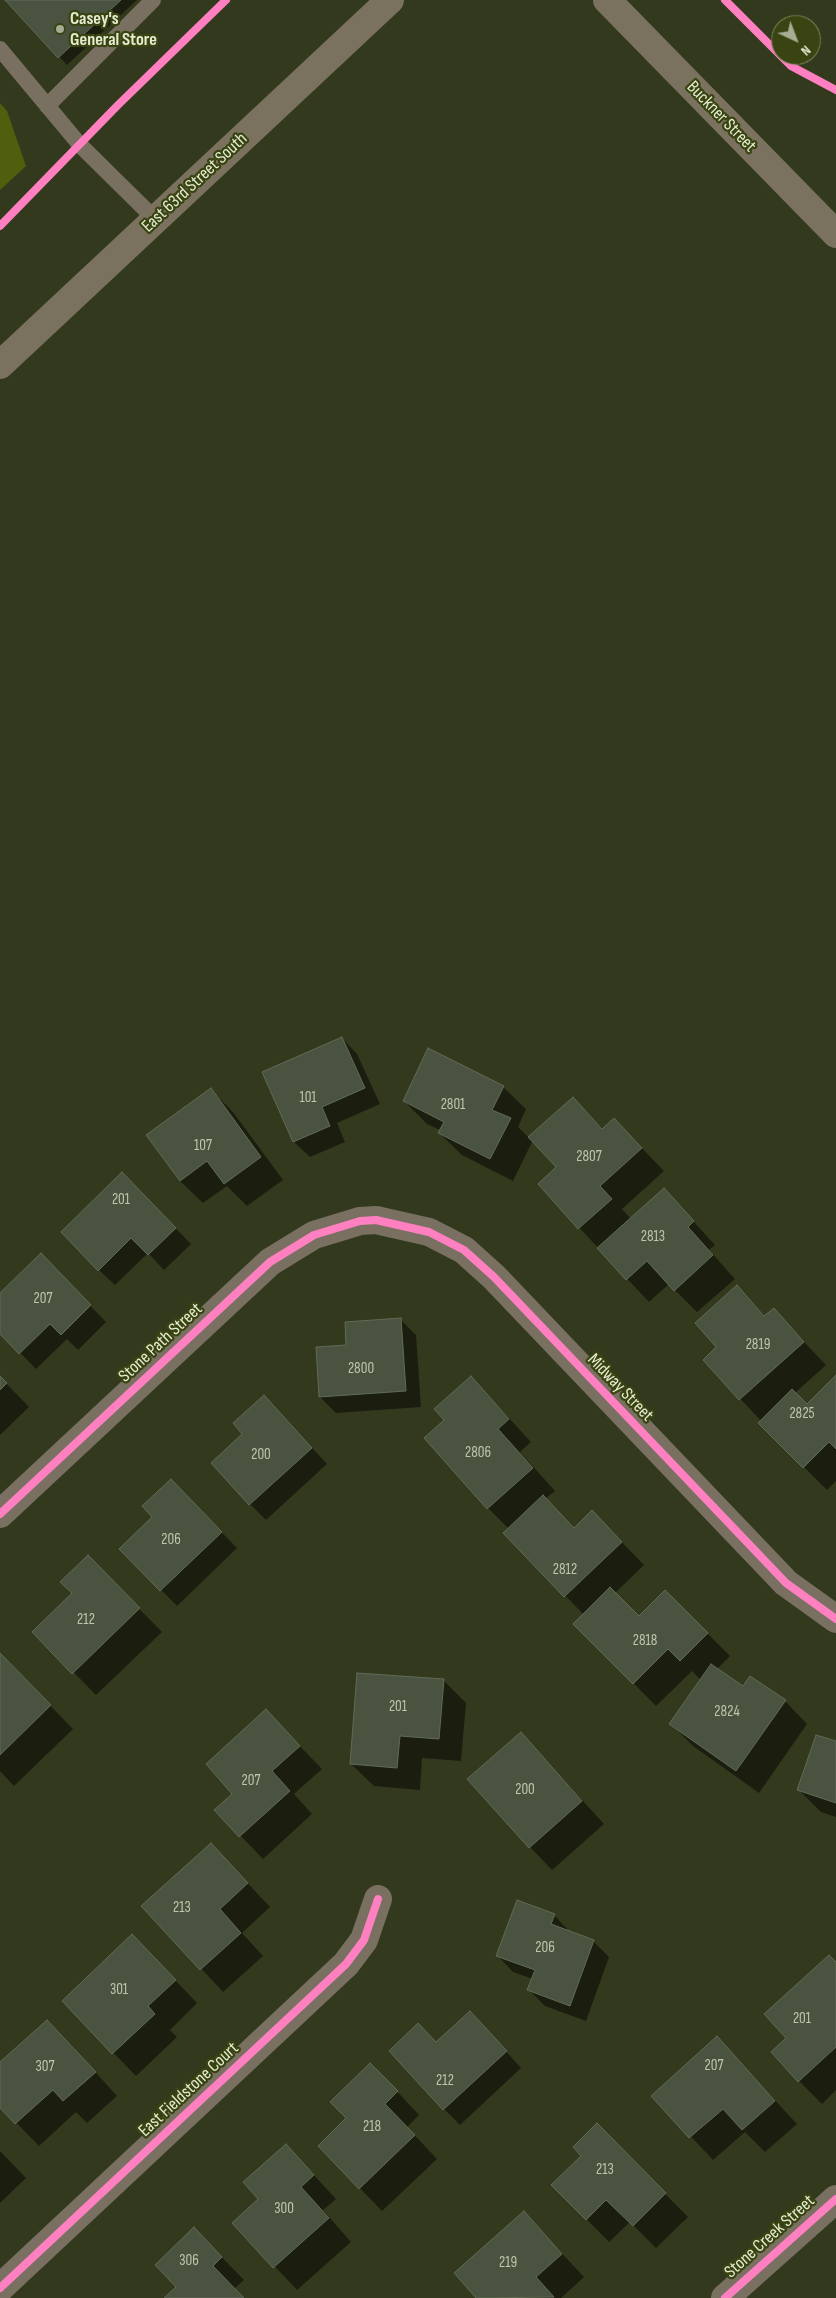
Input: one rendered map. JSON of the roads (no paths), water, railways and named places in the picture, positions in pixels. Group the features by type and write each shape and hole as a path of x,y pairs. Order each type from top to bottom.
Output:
{"main road":[{"name":"East 63rd Street South","path":"0,365 390,0"},
{"name":"Buckner Street","path":"606,0 836,234"}],"street":[{"name":"Midway Street","path":"360,1221 376,1220 429,1232 464,1250 494,1277 786,1583 836,1619"},
{"name":"Stone Path Street","path":"0,1514 270,1262 314,1235 360,1221"},
{"name":"East Fieldstone Court","path":"0,2288 346,1964 364,1940 378,1899"},
{"name":"Stone Creek Street","path":"725,2298 836,2199"}],"lane":[{"path":"47,106 153,0"},
{"path":"0,49 80,145 156,220"}],"place":[{"name":"Casey's General Store","path":"60,29"}]}
